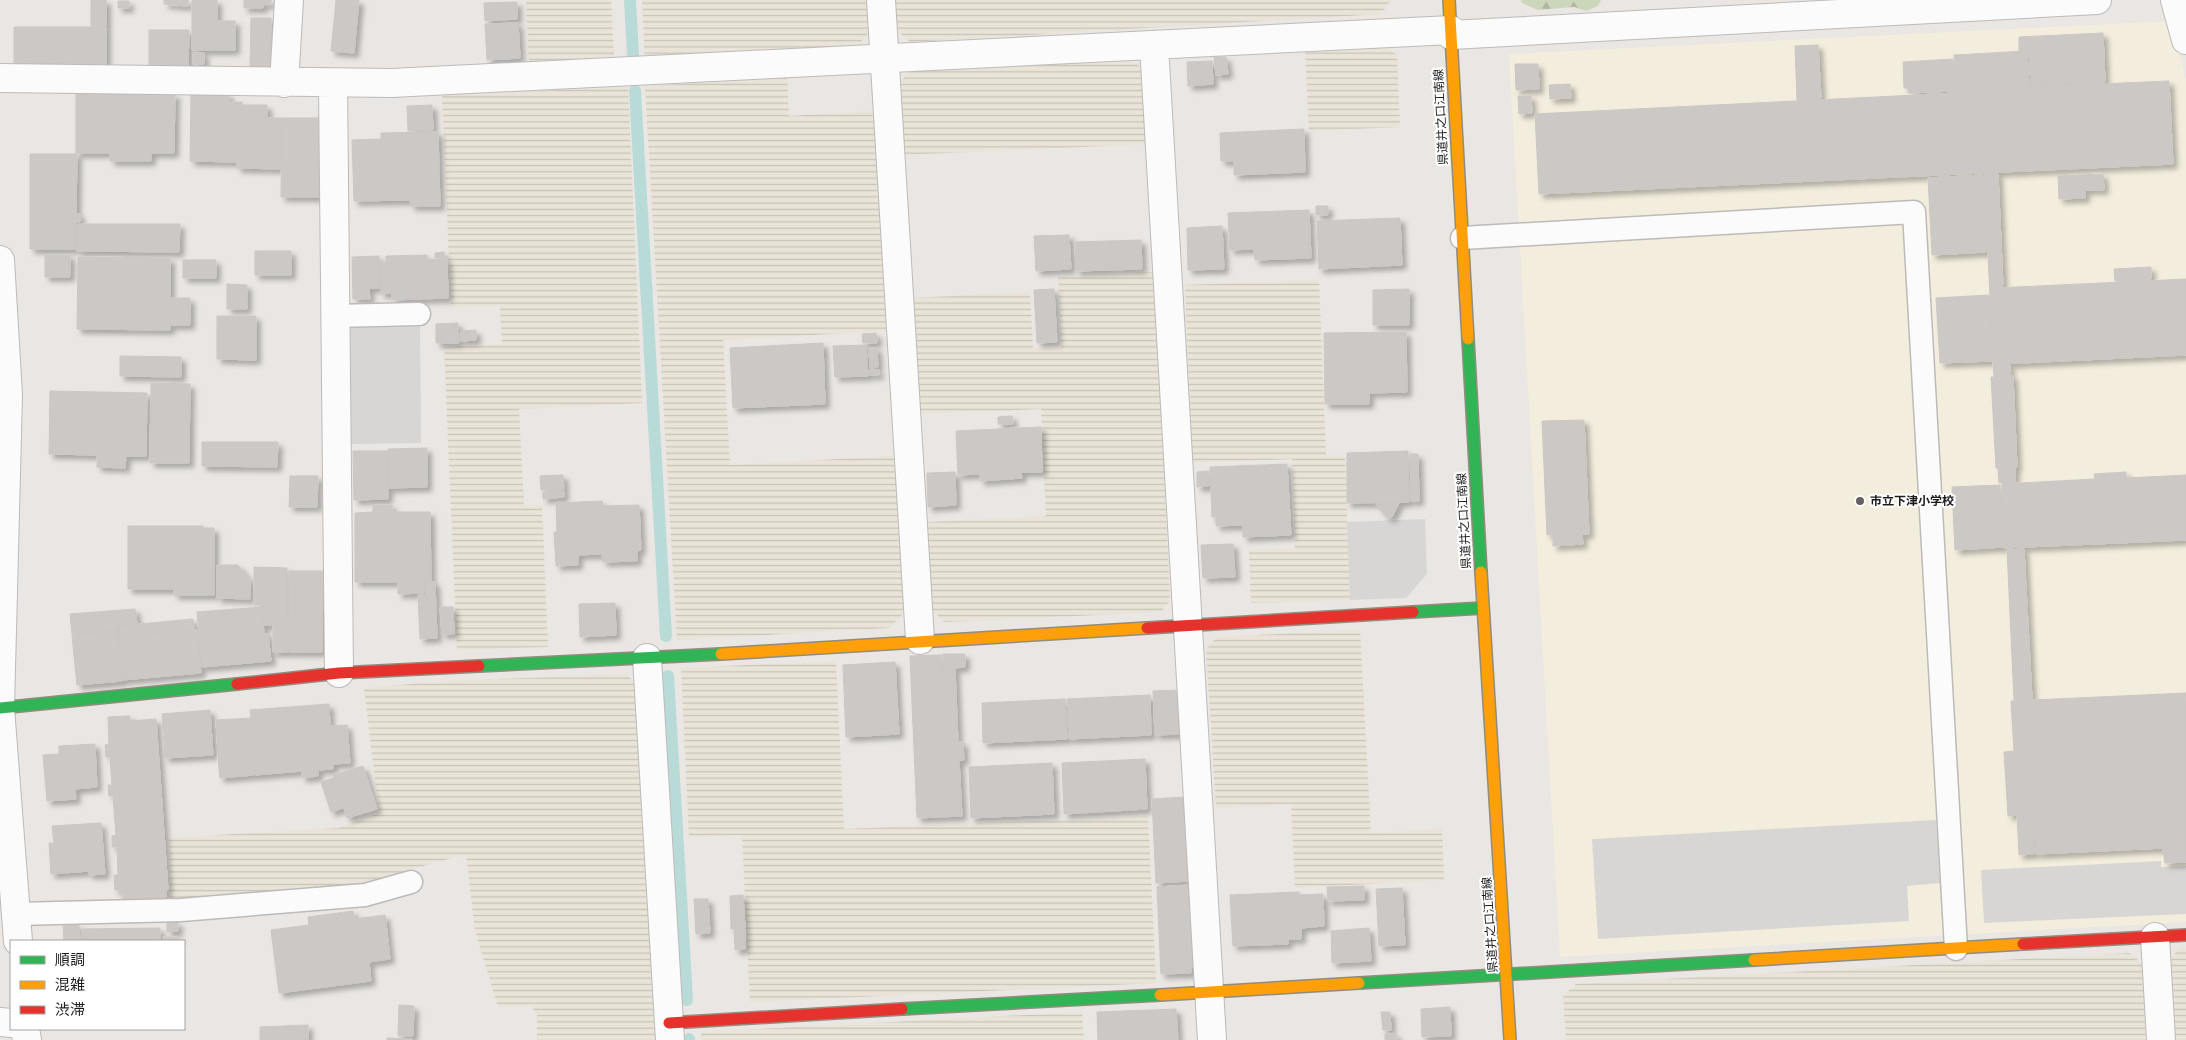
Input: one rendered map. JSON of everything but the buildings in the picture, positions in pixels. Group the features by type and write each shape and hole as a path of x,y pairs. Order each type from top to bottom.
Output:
{"street":[{"path":"284,83 288,0"},
{"path":"881,0 920,640"},
{"name":"県道井之口江南線","path":"1449,0 1482,608 1510,1040"},
{"path":"0,78 333,84 392,83 2097,0"},
{"path":"2175,0 2186,40"},
{"path":"1154,45 1212,1040"},
{"path":"333,84 339,673"},
{"path":"0,260 8,395 0,708 18,940"},
{"path":"0,708 339,673 647,658 920,640 1482,608"},
{"path":"647,658 669,1032 1209,992 2186,935"},
{"path":"2155,937 2160,1040"}],"lane":[{"path":"1462,238 1914,212 1956,948"},
{"path":"335,316 419,314"},
{"path":"16,914 182,910 366,895 411,882"}],"shaded area":[{"path":"526,0 611,0 614,58 529,62"},
{"path":"642,0 868,0 870,31 854,50 645,62"},
{"path":"892,0 1391,0 1381,14 910,42 894,28"},
{"name":"市立下津小学校","path":"2171,21 2186,80 2186,922 1560,957 1509,54"},
{"path":"1383,44 1397,55 1400,127 1309,131 1305,48"},
{"path":"1131,58 1144,71 1147,144 902,155 899,84 912,68"},
{"path":"787,78 789,116 875,111 888,331 723,340 730,465 895,456 904,613 889,628 677,640 645,86"},
{"path":"628,87 642,403 519,409 524,505 542,505 548,647 457,650 444,347 502,344 500,305 451,307 442,95"},
{"path":"1155,272 1170,601 1161,612 944,622 930,607 927,522 1046,516 1041,409 918,414 913,298 1030,292 1033,349 1061,348 1058,276"},
{"path":"1319,280 1326,455 1345,455 1350,600 1251,603 1249,550 1295,548 1292,459 1192,463 1185,285"},
{"path":"420,327 421,443 351,444 350,328"},
{"path":"1425,519 1427,574 1406,598 1350,600 1347,522"},
{"path":"1360,630 1371,833 1442,829 1444,880 1295,888 1291,804 1216,808 1206,649 1217,637"},
{"path":"836,661 844,829 1148,816 1156,983 750,1002 742,835 689,837 681,668"},
{"path":"627,674 636,685 659,1040 537,1040 537,1014 531,1006 498,1007 475,931 466,854 359,884 170,900 169,838 338,828 379,813 364,688 447,681"},
{"path":"1936,820 1940,883 1907,886 1909,921 1598,939 1592,839"},
{"path":"2161,861 2161,867 2186,866 2186,914 1984,923 1981,870"},
{"path":"2179,948 2186,948 2186,1040 2174,1040 2169,962"},
{"path":"2130,953 2142,964 2146,1040 1566,1040 1563,996 1576,984"},
{"path":"1082,1012 1084,1040 701,1040 701,1032"}],"green space":[{"path":"1521,0 1601,0 1598,6 1586,11 1574,7 1538,10 1522,3"}],"waterway":[{"path":"630,0 633,55"},
{"path":"635,91 666,636"},
{"path":"668,676 687,1000"}],"traffic: fast":[{"path":"1468,339 1481,572"},
{"path":"1413,612 1483,608"},
{"path":"479,666 721,654"},
{"path":"0,708 237,684"},
{"path":"1359,983 1754,960"},
{"path":"902,1009 1160,995"}],"traffic: slow":[{"path":"1449,0 1468,339"},
{"path":"1481,572 1510,1040"},
{"path":"721,654 1147,628"},
{"path":"1754,960 2023,944"},
{"path":"1160,995 1359,983"}],"traffic: jam":[{"path":"1147,628 1413,612"},
{"path":"237,684 339,673 479,666"},
{"path":"2023,944 2186,935"},
{"path":"669,1023 902,1009"}],"place":[{"name":"市立下津小学校","path":"1860,501"}]}
